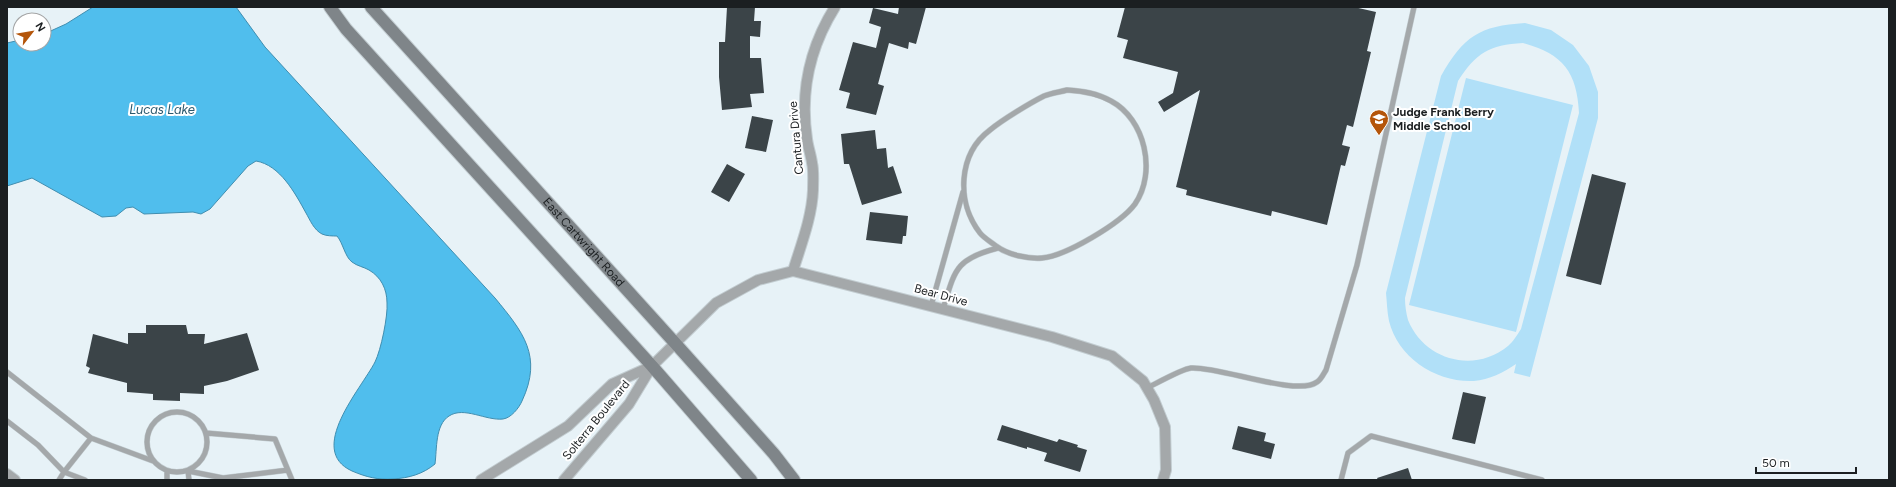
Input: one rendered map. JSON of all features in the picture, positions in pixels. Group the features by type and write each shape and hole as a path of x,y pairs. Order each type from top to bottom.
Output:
{"main road":[{"path":"330,7 346,30 652,366 751,480"},
{"name":"East Cartwright Road","path":"371,7 675,343 774,454 794,480"}],"street":[{"name":"Cantura Drive","path":"794,270 810,214 813,191 812,163 807,139 805,116 806,84 812,58 825,23 835,7"},
{"path":"652,366 716,303 758,280 794,270"},
{"name":"Bear Drive","path":"794,270 1052,337 1112,356 1143,381 1154,400 1165,427 1166,470 1163,480"},
{"name":"Solterra Boulevard","path":"481,480 568,426 612,384 652,366"},
{"name":"Solterra Boulevard","path":"564,480 629,404 652,366"},
{"path":"7,474 15,480"}],"lane":[{"path":"1147,388 1190,368 1206,369 1291,386 1306,386 1317,382 1326,370 1357,264 1414,7"},
{"path":"931,306 963,191 965,168 974,147 989,130 1045,96 1067,90 1090,92 1112,101 1129,116 1141,136 1146,159 1144,182 1135,203 1120,220 1065,252 1042,258 1020,256 998,248 980,233 968,213 963,191"},
{"path":"943,309 953,276 962,264 971,256 998,248"},
{"path":"7,372 91,438 153,461"},
{"path":"188,471 197,465 203,458 207,449 206,433 199,422 192,415 183,412 164,414 149,428 146,438 147,449 153,461 167,471 178,473 188,471 224,478 288,470"},
{"path":"7,421 38,445 64,472 84,480"},
{"path":"206,433 275,439 292,480"},
{"path":"1341,480 1348,453 1371,436 1542,480"},
{"path":"59,480 91,438"},
{"path":"167,471 167,480"},
{"path":"188,471 189,480"}],"shaded area":[{"path":"1525,23 1551,30 1573,45 1589,66 1598,92 1598,118 1530,377 1514,373 1516,364 1501,373 1485,379 1460,381 1433,373 1410,357 1394,334 1389,321 1386,293 1441,76 1457,51 1466,42 1484,31 1509,24","holes":["1523,43 1537,47 1558,59 1571,76 1578,99 1579,113 1521,329 1510,344 1495,355 1466,361 1451,358 1438,353 1426,345 1415,334 1408,320 1405,298 1458,81 1471,64 1484,52 1511,44"]},
{"path":"1466,78 1573,105 1516,332 1409,305"}],"water":[{"name":"Lucas Lake","path":"93,7 236,7 265,47 495,298 514,322 527,345 531,371 528,385 519,407 509,417 503,419 490,418 468,413 455,413 449,416 444,420 439,431 435,464 421,473 399,478 382,479 372,478 352,471 339,461 334,449 335,434 349,403 377,357 385,324 387,303 386,293 377,276 369,270 356,265 350,260 337,236 324,235 314,227 292,189 272,168 256,161 248,166 210,209 201,214 193,212 144,214 133,207 126,208 116,216 102,217 32,178 7,186 7,43 12,42 12,52 52,52 52,30 66,24"}],"building":[{"path":"727,7 755,7 754,21 761,21 760,37 750,36 750,58 761,58 764,93 750,94 752,107 722,110 719,77 719,42 725,42"},
{"path":"899,7 926,7 916,44 909,42 908,49 889,43 878,84 884,86 876,115 846,108 850,93 839,90 853,42 876,48 881,27 869,23 873,8 898,14"},
{"path":"1125,7 1354,7 1376,12 1367,51 1371,52 1353,127 1347,125 1342,145 1350,147 1345,166 1341,165 1327,225 1272,211 1271,216 1186,195 1187,190 1176,187 1200,90 1164,112 1158,102 1173,93 1178,72 1123,58 1128,40 1117,37"},
{"path":"752,116 773,120 766,152 745,148"},
{"path":"875,130 877,149 886,148 888,168 893,166 902,193 862,205 849,164 844,164 841,134"},
{"path":"727,164 745,174 729,202 711,192"},
{"path":"1592,174 1626,183 1601,285 1566,276"},
{"path":"870,212 908,216 906,236 903,236 902,244 866,240"},
{"path":"146,325 186,325 188,334 205,334 204,344 247,333 259,370 227,381 204,386 204,394 180,393 180,401 153,400 153,394 127,392 127,383 88,373 90,368 86,366 93,334 128,344 128,333 146,333"},
{"path":"1463,392 1486,397 1475,444 1452,439"},
{"path":"1002,425 1057,442 1059,439 1078,445 1077,447 1087,450 1080,472 1044,461 1047,453 997,440"},
{"path":"1238,426 1266,433 1264,441 1275,444 1271,459 1232,449"},
{"path":"1408,468 1412,480 1378,480 1377,478"}],"place":[{"name":"Judge Frank Berry Middle School","path":"1379,136"}]}
